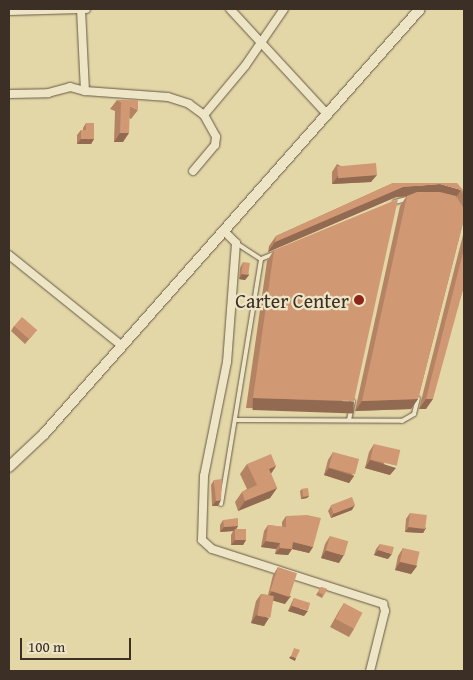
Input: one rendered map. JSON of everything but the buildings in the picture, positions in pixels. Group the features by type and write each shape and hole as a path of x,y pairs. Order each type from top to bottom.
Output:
{"main road":[{"path":"9,467 44,434 420,9"}],"street":[{"path":"80,9 85,91"},
{"path":"9,11 86,9"},
{"path":"230,9 328,114"},
{"path":"204,115 261,43 284,9"},
{"path":"9,94 48,93 70,87 85,91 168,97 189,104 204,115 214,130 215,145 193,171"},
{"path":"224,231 236,243 226,362 203,487 202,540 212,549 383,604 385,611 370,671"},
{"path":"9,255 122,346"}],"lane":[{"path":"388,205 397,201 415,198"},
{"path":"395,210 397,201"},
{"path":"236,243 261,259"},
{"path":"261,259 279,251"},
{"path":"221,504 261,259"},
{"path":"349,420 355,391"},
{"path":"236,420 394,422 409,419 414,414 419,395"}],"place":[{"name":"Carter Center","path":"359,300"}]}
